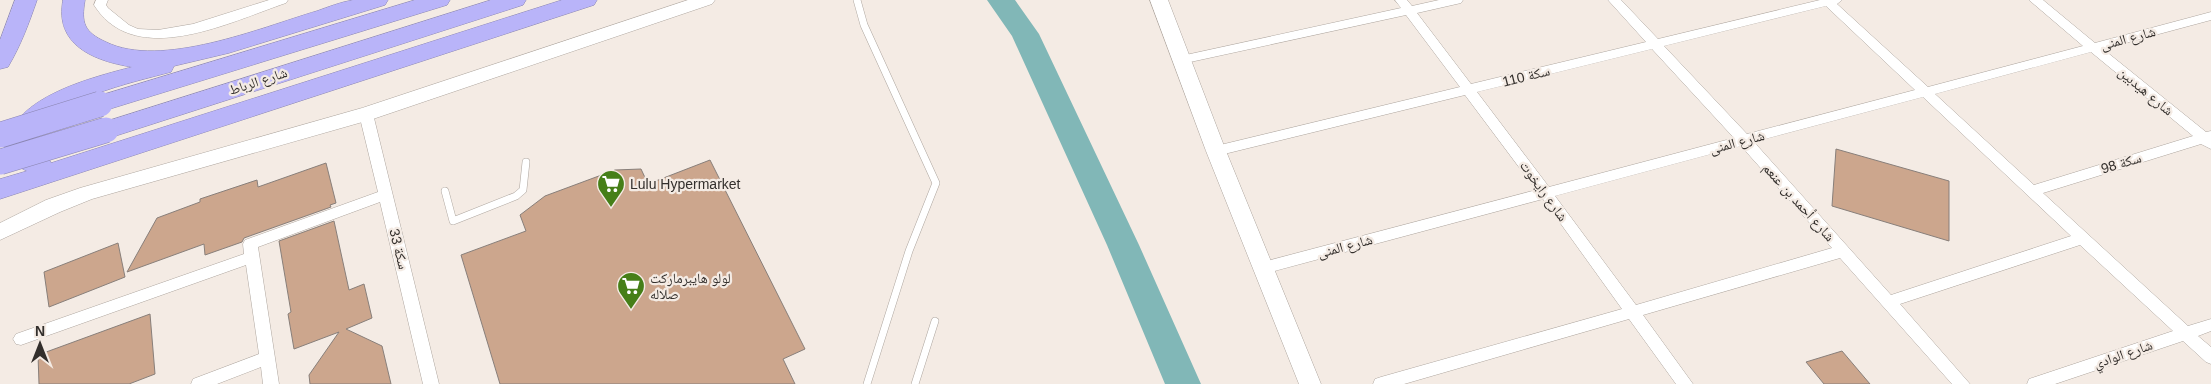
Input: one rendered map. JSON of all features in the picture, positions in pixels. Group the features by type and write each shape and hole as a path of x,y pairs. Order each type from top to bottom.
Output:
{"highway":[{"path":"1,60 26,0"},
{"path":"74,0 70,15 74,31 88,44 110,53 133,59 175,57 227,46"},
{"path":"85,162 62,167 44,167 30,163 21,156 18,146 21,134 43,110 78,92 377,0"},
{"name":"شارع الرباط","path":"0,135 439,0"},
{"name":"شارع الرباط","path":"0,162 515,0"},
{"path":"0,189 586,0"}],"street":[{"path":"102,0 100,5 108,18 120,26 143,34 174,33 282,0"},
{"path":"0,232 45,210 87,193 366,114 706,0"},
{"path":"1159,0 1216,151 1310,384"},
{"path":"1181,60 1405,6 1457,0"},
{"name":"شارع أحمد بن عنعم","path":"1614,0 1744,140 1962,384"},
{"name":"شارع هيدبين","path":"2035,0 2208,139"},
{"path":"1830,1 2031,191 2211,357"},
{"name":"سكة 110","path":"1216,151 1830,1"},
{"name":"شارع رايخوت","path":"1405,6 1546,193 1685,384"},
{"name":"شارع المنى","path":"1263,268 2211,16"},
{"name":"سكة 33","path":"366,114 431,384"},
{"name":"سكة 98","path":"2031,191 2208,139"},
{"path":"271,384 250,244 385,195"},
{"path":"1888,302 2083,238"},
{"path":"1381,384 1843,251"},
{"path":"21,339 252,257"},
{"name":"شارع الوادي","path":"2035,384 2211,325"},
{"path":"200,384 267,358"}],"lane":[{"path":"857,0 864,25 936,184 909,251 867,384"},
{"path":"445,191 453,221 516,196 523,190 526,162"},
{"path":"915,384 935,321"}],"building":[{"path":"1836,149 1949,181 1949,241 1832,206"},
{"name":"لولو هايبرماركت صلاله","path":"710,160 805,349 783,359 795,384 500,384 461,255 526,231 520,215 545,196 615,170 641,169 648,184"},
{"path":"326,163 336,203 330,205 331,207 244,238 242,242 205,255 204,244 127,272 157,218 200,202 200,199 257,180 258,187"},
{"path":"334,221 349,290 364,284 372,318 346,329 382,346 391,384 310,384 309,375 339,332 294,349 288,314 291,312 279,241"},
{"path":"118,243 125,277 49,307 44,272"},
{"path":"150,314 155,374 129,384 39,384 38,355"},
{"path":"1842,351 1870,384 1824,384 1806,362"}],"waterway":[{"path":"1001,0 1025,34 1123,245 1183,384"}],"place":[{"name":"Lulu Hypermarket","path":"611,208"},
{"name":"لولو هايبرماركت صلاله","path":"631,310"}]}
